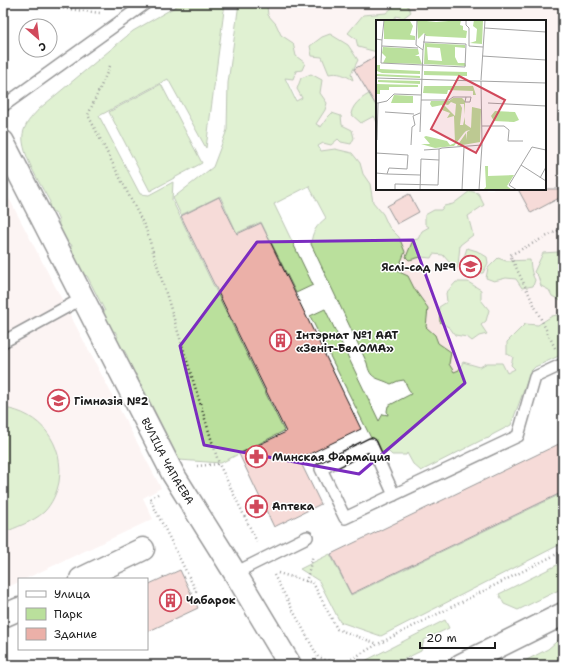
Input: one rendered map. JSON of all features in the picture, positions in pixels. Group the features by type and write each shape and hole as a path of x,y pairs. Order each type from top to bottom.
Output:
{"street":[{"name":"ВУЛІЦА ЧАПАЕВА","path":"3,142 173,474 290,665"},
{"path":"83,578 143,549"},
{"path":"3,616 18,609"},
{"path":"461,665 563,614"}],"lane":[{"path":"3,106 146,3"},
{"path":"3,342 83,298"},
{"path":"394,495 371,444 321,469 345,518 394,495 518,436 535,377 563,364"},
{"path":"235,573 308,537"}],"path":[{"path":"48,3 61,8 107,14"},
{"path":"110,66 88,115 146,229 219,464 265,558"},
{"path":"563,228 510,254 563,364"},
{"path":"191,467 219,464"},
{"path":"163,492 150,499 196,590 191,593"},
{"path":"306,582 314,551"},
{"path":"378,644 337,629 314,583 306,582 272,571 318,658 341,665 378,644 563,551"},
{"path":"559,665 563,663"}],"highlighted area":[{"path":"413,240 465,383 359,474 204,445 180,346 257,242"}],"shaded area":[{"name":"Яслі-сад №9","path":"250,3 563,3 563,345 446,403"},
{"name":"Гімназія №2","path":"3,187 161,488 143,498 153,519 27,578 18,578 18,582 3,589"}],"green space":[{"path":"182,3 225,3 206,148 168,79 99,116 140,194 149,195 173,182 172,200 284,431 221,463 179,460 136,374 131,373 125,361 128,357 124,350 115,344 114,341 118,337 115,331 110,335 102,312 105,311 87,276 76,272 62,247 72,246 71,244 61,244 57,238 59,221 55,212 47,212 50,202 31,166 24,146 23,138 24,130 27,124 39,109 133,31"},
{"path":"239,3 264,3 267,6 268,15 276,24 281,35 293,43 296,56 305,63 302,70 296,71 293,79 285,78 296,101 302,98 297,89 301,78 311,74 322,80 320,93 327,103 325,110 316,124 321,127 332,113 341,116 342,125 352,130 354,138 351,144 341,142 338,139 331,145 323,143 318,146 321,151 335,149 352,153 360,163 363,174 370,184 373,202 383,214 389,227 399,237 405,252 397,271 408,276 415,290 428,308 426,327 435,335 438,343 451,352 449,364 454,372 459,370 463,362 480,367 487,363 502,363 507,373 515,369 511,365 513,357 507,354 507,342 525,324 538,325 552,316 562,314 563,354 535,367 531,371 511,425 489,438 482,440 421,471 413,464 407,453 406,455 392,455 389,452 380,456 310,316 325,309 379,421 383,414 388,415 388,406 411,394 404,380 391,384 372,375 368,368 311,244 312,236 315,230 326,218 309,186 274,204 313,285 296,293 261,222 237,233 220,196 181,215 173,198 213,167 227,130 228,83"},
{"path":"398,3 406,3 411,12 403,18 396,16 394,20 376,20 376,52 358,47 356,39 348,33 363,15 386,13"},
{"path":"330,34 348,45 358,60 351,74 353,80 341,74 329,74 322,57 312,56 310,46 322,37"},
{"path":"161,84 202,163 150,191 109,112"},
{"path":"376,90 376,120 374,116 361,123 351,114 352,110 357,102"},
{"path":"470,191 478,193 484,205 468,216 473,235 460,245 458,266 456,270 443,255 433,254 431,258 421,257 409,260 406,257 413,240 418,239 422,231 429,227 425,224 425,215 434,210 441,210 444,206 453,204"},
{"path":"467,248 477,251 487,257 488,263 483,273 466,273 460,269"},
{"path":"558,252 563,254 563,302 552,296 549,290 541,286 538,276 534,272 543,253"},
{"path":"498,258 506,261 530,260 535,280 533,286 522,288 516,279 506,278 494,281 486,278 488,268"},
{"path":"456,282 468,282 481,290 481,300 489,310 486,321 481,325 487,334 479,336 472,341 467,337 455,335 450,328 440,322 439,307 447,302 446,293"},
{"path":"3,408 28,416 39,423 54,443 60,468 57,490 47,509 35,519 3,533"},
{"path":"563,493 563,543 381,636 340,622 319,581 300,569 330,554 351,595"},
{"path":"563,562 563,588 518,610 504,604 499,594"},
{"path":"445,620 449,628 424,640 421,651 392,665 357,665"},
{"path":"563,636 563,658 550,665 517,665 548,649"}],"building":[{"path":"376,57 376,105 354,69"},
{"path":"563,189 563,196 531,213 519,190"},
{"path":"409,194 419,212 397,224 387,206"},
{"name":"Інтэрнат №1 ААТ «Зеніт-БелОМА»","path":"219,197 237,234 261,223 361,429 299,459 321,504 274,527 239,454 286,432 181,216"},
{"path":"563,442 563,492 351,594 331,554"},
{"name":"Чабарок","path":"180,570 198,608 148,632 148,585"}],"place":[{"name":"Яслі-сад №9","path":"471,267"},
{"name":"Інтэрнат №1 ААТ «Зеніт-БелОМА»","path":"280,341"},
{"name":"Гімназія №2","path":"59,401"},
{"name":"Минская Фармация","path":"256,457"},
{"name":"Аптека","path":"257,506"},
{"name":"Чабарок","path":"171,600"}]}
